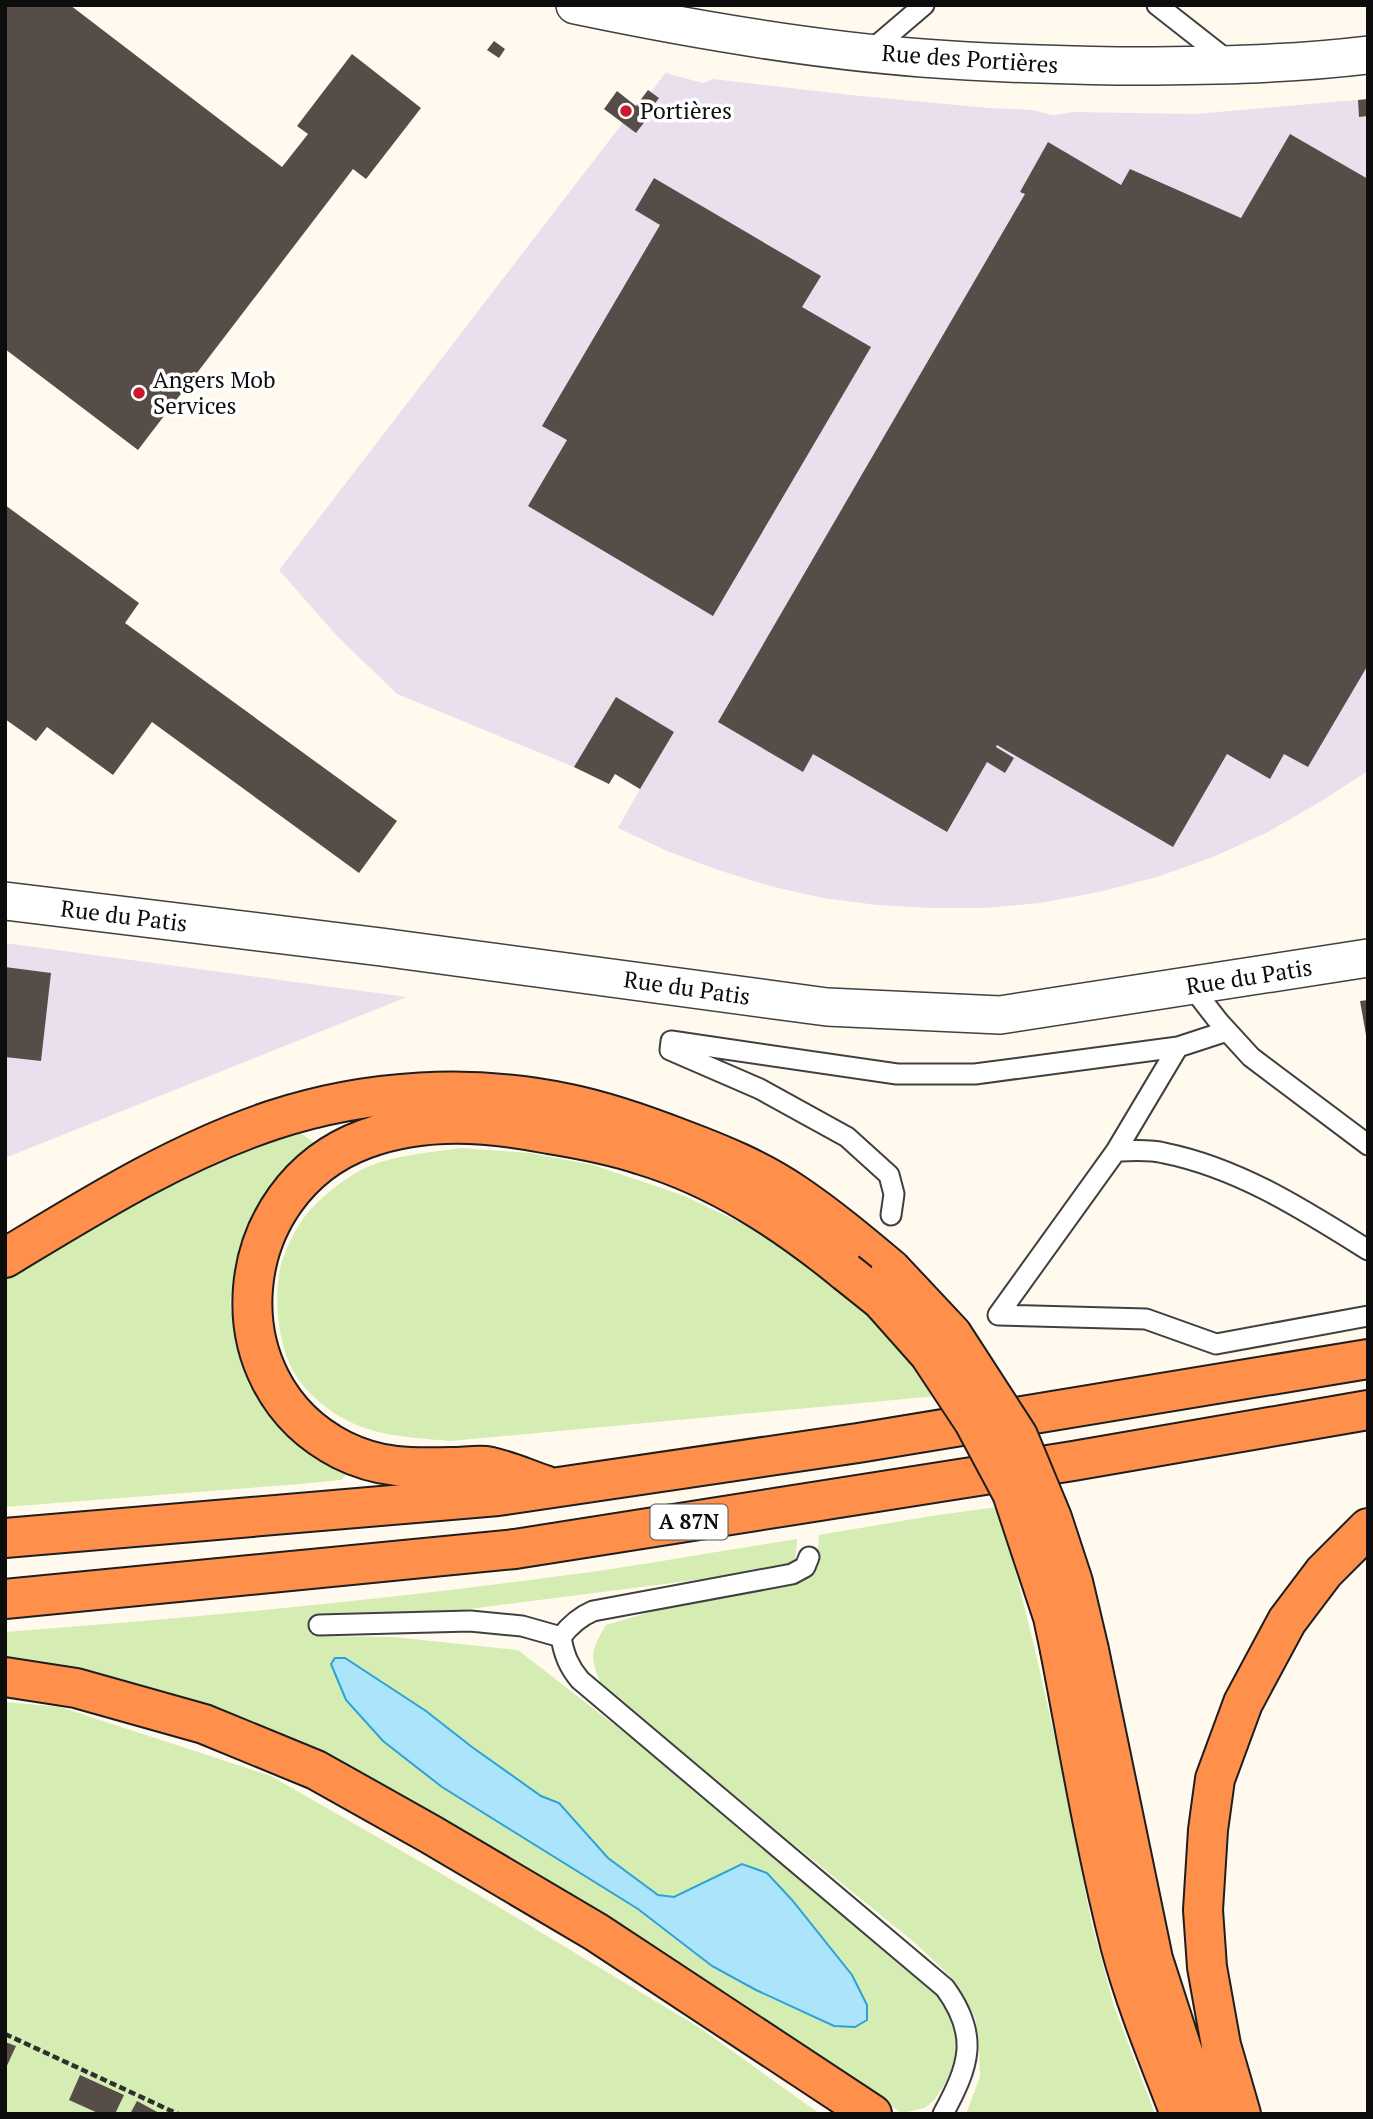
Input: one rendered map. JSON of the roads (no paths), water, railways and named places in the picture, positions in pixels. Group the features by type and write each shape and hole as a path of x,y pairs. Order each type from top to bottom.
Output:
{"highway":[{"path":"5,1258 136,1180 223,1139 323,1106 427,1092 475,1091 524,1096 617,1116 732,1158 794,1193 891,1269 952,1334 1018,1436 1052,1518 1073,1582 1074,1650 1122,1949 1148,2032 1180,2114"},
{"path":"554,1488 486,1466 402,1468 361,1458 341,1450 319,1436 299,1419 282,1399 268,1377 258,1349 252,1292 256,1263 278,1210 315,1168 339,1151 365,1139 401,1130 452,1123 516,1127 593,1141 645,1155 694,1174 742,1198 787,1226 881,1300 929,1354 974,1422 1012,1493 1053,1618 1074,1650 1153,1959 1182,2049 1207,2114"},
{"name":"A 87N","path":"5,1538 498,1496 858,1443 1368,1359"},
{"name":"A 87N","path":"5,1599 514,1549 1073,1461 1368,1410"},
{"path":"1241,2114 1221,2045 1208,1967 1203,1910 1208,1830 1215,1779 1243,1703 1287,1621 1324,1572 1368,1528"},
{"path":"5,1677 76,1688 204,1724 316,1770 430,1833 596,1932 872,2114"}],"street":[{"name":"Rue des Portières","path":"575,5 709,31 919,58 1056,65 1171,66 1368,55"},
{"name":"Rue du Patis","path":"5,901 380,947 827,1007 1000,1014 1368,958"}],"lane":[{"path":"869,52 923,5"},
{"path":"1157,5 1233,64"},
{"path":"1191,986 1251,1057 1368,1145"},
{"path":"891,1215 894,1194 889,1175 848,1137 760,1089 670,1050 671,1041 897,1074 975,1074 1178,1047 1227,1031"},
{"path":"1178,1047 1116,1151 999,1315 1146,1319 1216,1344 1368,1316"},
{"path":"1116,1151 1161,1152 1208,1164 1297,1206 1368,1250"},
{"path":"810,1557 804,1567 792,1574 582,1615 561,1637 565,1656 580,1681 945,1988 957,2004 967,2041 963,2075 943,2114"},
{"path":"318,1625 470,1621 522,1626 561,1637"}],"water":[{"path":"335,1658 345,1658 426,1711 541,1796 559,1803 608,1858 658,1895 674,1897 742,1864 767,1873 852,1975 867,2005 867,2020 855,2027 834,2026 756,1990 712,1966 638,1909 442,1787 383,1741 346,1700 331,1664"}],"place":[{"name":"Portières","path":"626,111"},
{"name":"Angers Mob Services","path":"139,393"}]}
